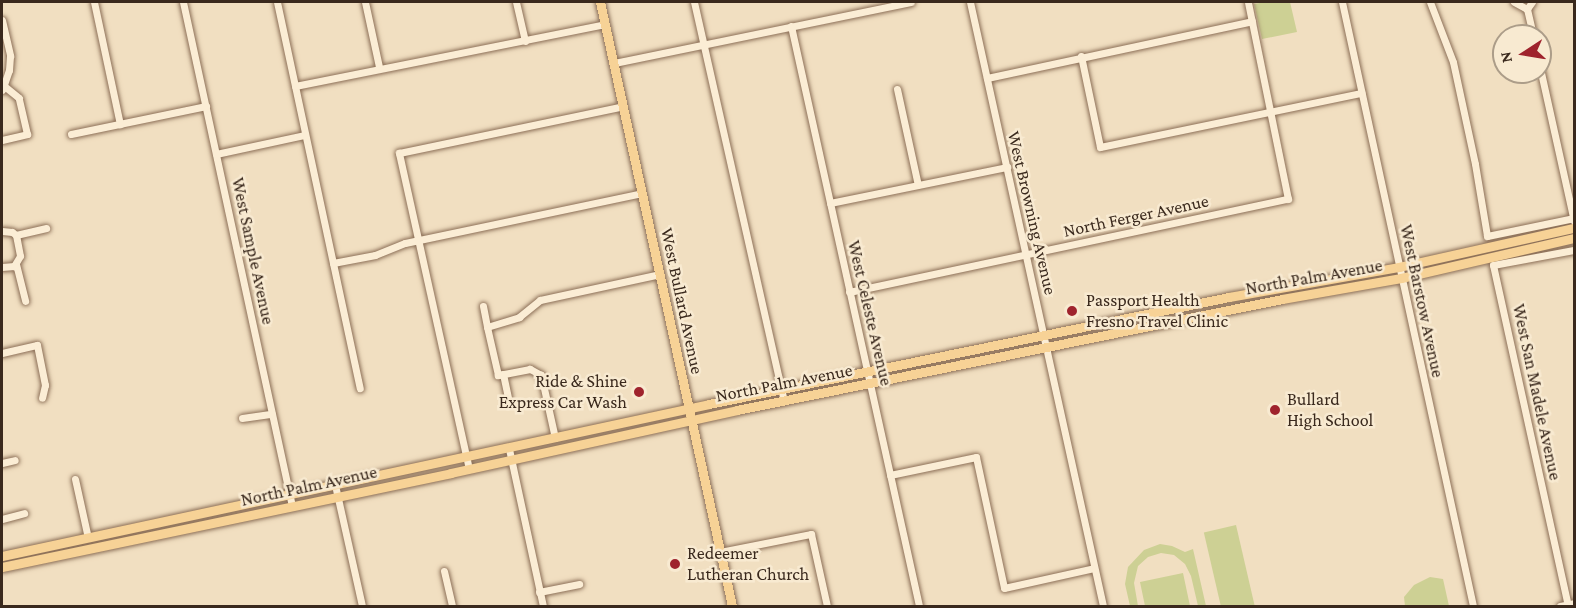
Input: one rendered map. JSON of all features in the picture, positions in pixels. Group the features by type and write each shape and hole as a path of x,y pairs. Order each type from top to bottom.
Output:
{"main road":[{"name":"West Bullard Avenue","path":"600,2 732,606"},
{"name":"North Palm Avenue","path":"2,567 511,460 691,419 870,383 1203,303 1399,267 1575,228"},
{"name":"North Palm Avenue","path":"2,556 867,372 1401,278 1575,238"},
{"path":"1203,303 1205,314"},
{"path":"551,451 573,440 607,431 609,426"}],"street":[{"path":"94,2 120,124"},
{"name":"West Sample Avenue","path":"183,2 292,506"},
{"path":"277,2 360,388"},
{"path":"365,2 379,67"},
{"path":"516,2 525,41"},
{"path":"694,2 741,199 784,400"},
{"path":"614,63 911,2"},
{"name":"West Browning Avenue","path":"970,2 1103,606"},
{"path":"1248,2 1272,112"},
{"name":"West Barstow Avenue","path":"1342,2 1473,606"},
{"path":"1430,2 1453,62 1475,164 1487,237 1574,220 1544,84"},
{"path":"1514,2 1527,9"},
{"path":"1530,24 1527,9 1532,2"},
{"path":"2,20 10,56 3,88 19,98 27,134 2,140"},
{"path":"987,78 1252,21"},
{"path":"295,86 379,67 419,62 605,24"},
{"name":"West Celeste Avenue","path":"790,26 919,606"},
{"path":"1081,56 1100,147 1361,93"},
{"path":"897,89 918,185"},
{"path":"71,135 206,106"},
{"path":"469,469 399,153 623,106"},
{"name":"North Ferger Avenue","path":"849,292 1288,199 1272,112"},
{"path":"216,154 305,135"},
{"path":"830,203 1007,167"},
{"path":"333,263 375,255 418,240 642,193"},
{"path":"16,236 46,228"},
{"path":"2,231 12,232 16,236 20,256 16,264 25,301"},
{"name":"West San Madele Avenue","path":"1568,605 1493,265 1575,250"},
{"path":"2,267 16,264"},
{"path":"487,327 519,317 540,300 660,274"},
{"path":"483,306 498,375 530,369 539,372 555,438"},
{"path":"2,353 37,345 45,385 42,398"},
{"path":"503,374 508,397"},
{"path":"242,418 272,414"},
{"path":"509,449 543,606"},
{"path":"890,475 976,457 1004,588 1094,568"},
{"path":"2,463 15,460"},
{"path":"75,479 88,538"},
{"path":"335,485 362,606"},
{"path":"2,519 24,513"},
{"path":"720,552 811,534 827,606"},
{"path":"444,571 452,606"},
{"path":"539,592 579,584"}],"green space":[{"path":"1290,2 1297,32 1262,39 1254,4"},
{"path":"1236,525 1255,606 1221,606 1204,532"},
{"path":"1160,544 1185,552 1193,549 1206,606 1198,606 1191,576 1185,564 1174,555 1161,553 1148,557 1138,566 1134,583 1138,606 1130,606 1125,584 1128,567 1144,550"},
{"path":"1183,573 1190,606 1145,606 1140,582"},
{"path":"1430,577 1443,579 1449,606 1405,606 1404,597 1414,585"}],"place":[{"name":"Passport Health Fresno Travel Clinic","path":"1072,311"},
{"name":"Ride & Shine Express Car Wash","path":"639,392"},
{"name":"Bullard High School","path":"1275,410"},
{"name":"Redeemer Lutheran Church","path":"675,564"}]}
